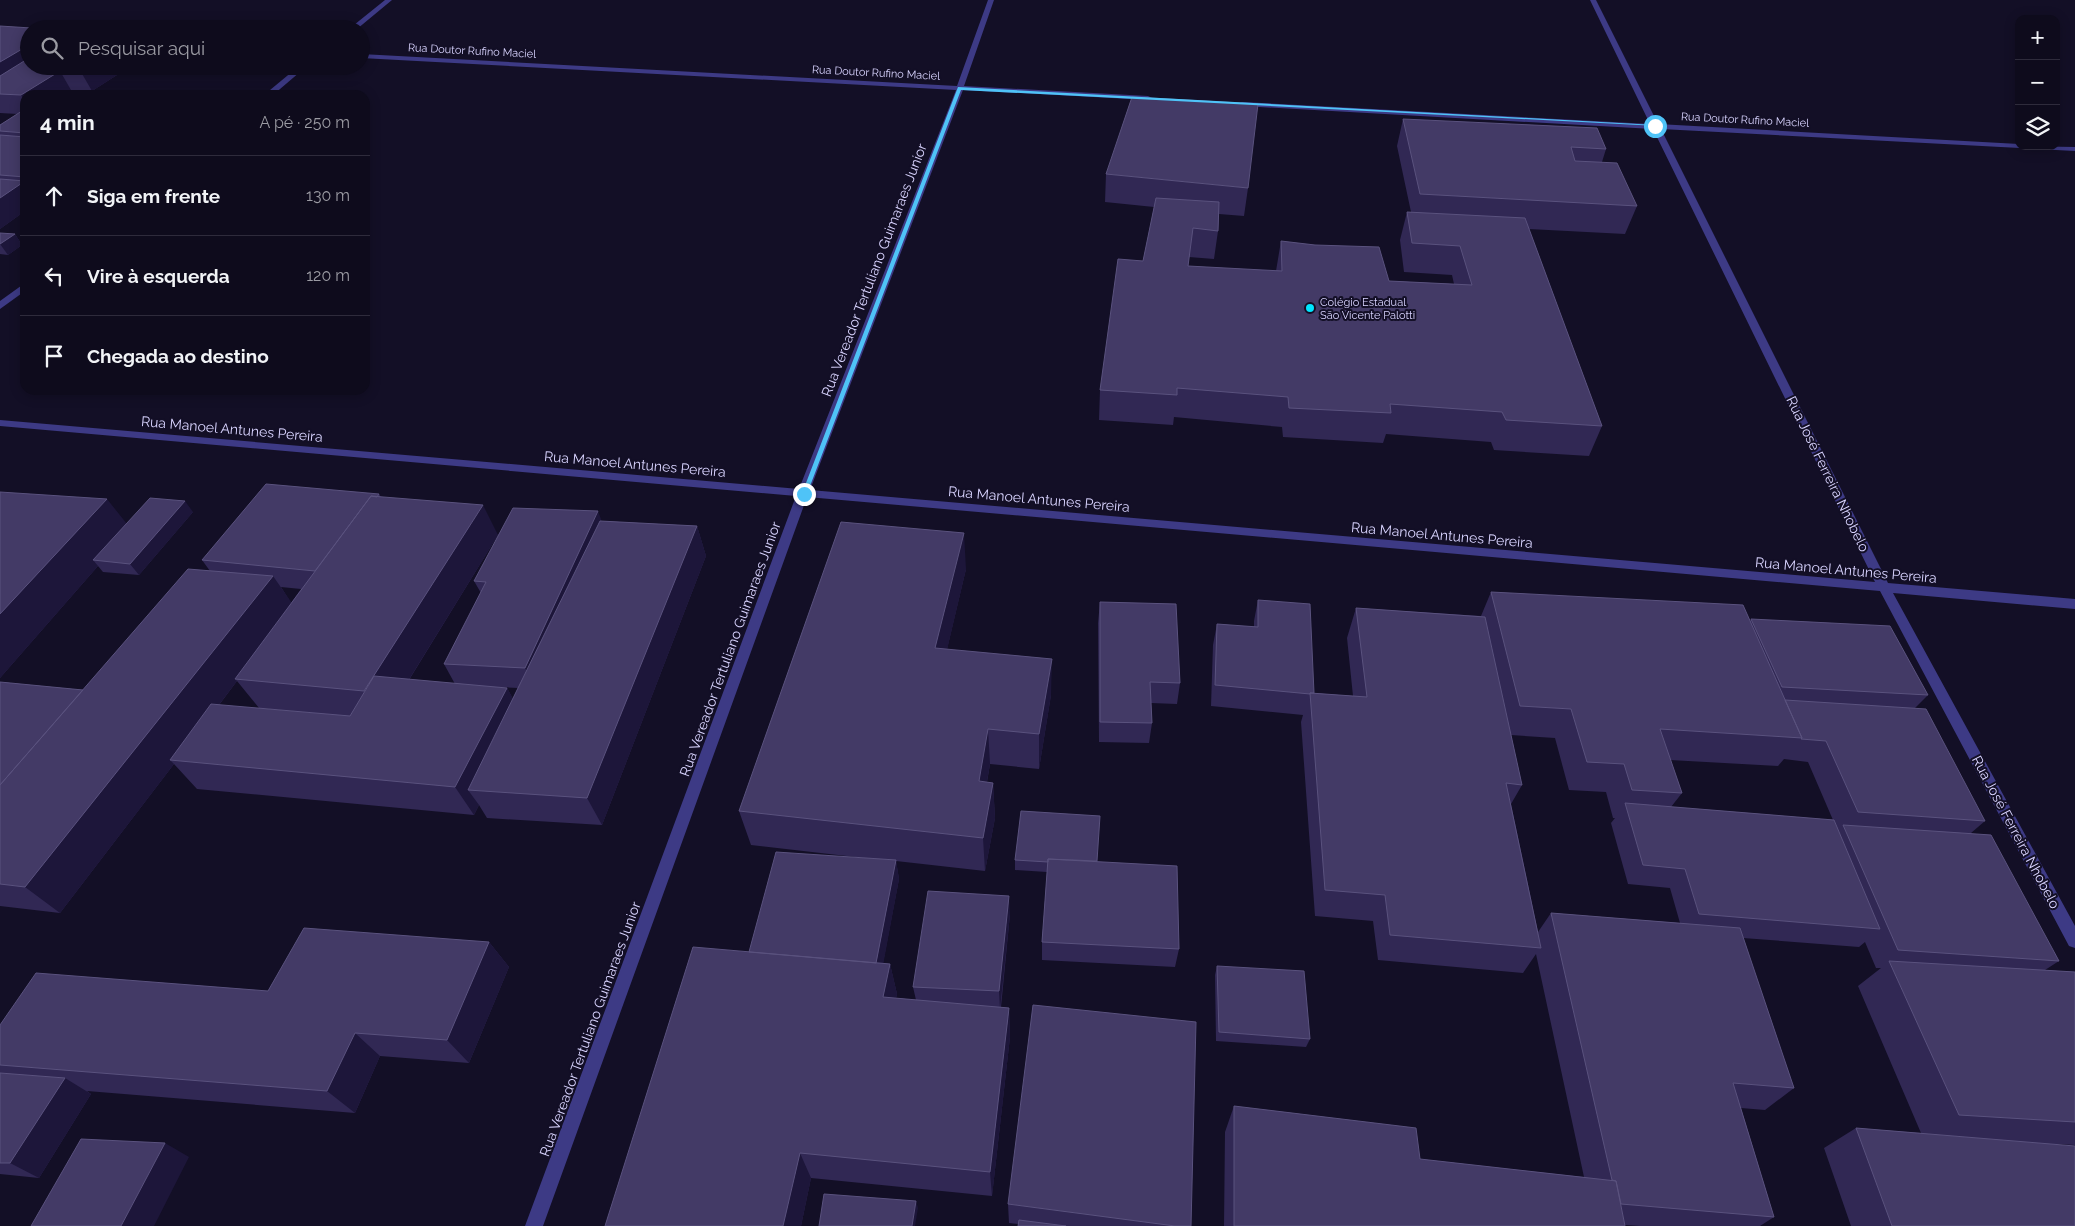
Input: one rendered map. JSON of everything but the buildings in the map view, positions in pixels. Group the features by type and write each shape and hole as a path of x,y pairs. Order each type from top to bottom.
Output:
{"street":[{"path":"363,20 388,0"},
{"name":"Rua Vereador Tertuliano Guimaraes Junior","path":"534,1226 804,494 960,88 991,0"},
{"name":"Rua José Ferreira Nhobelo","path":"1593,0 1885,589 2075,942"},
{"name":"Rua Doutor Rufino Maciel","path":"370,56 1158,99"},
{"path":"274,90 293,75"},
{"name":"Rua Doutor Rufino Maciel","path":"1238,103 2015,146"},
{"path":"2060,148 2075,149"},
{"path":"0,306 20,290"},
{"name":"Rua Manoel Antunes Pereira","path":"0,423 1885,589 2075,604"}],"place":[{"name":"Colégio Estadual São Vicente Palotti","path":"1310,308"}],"route":[{"path":"804,494 960,88 1655,126"}]}
